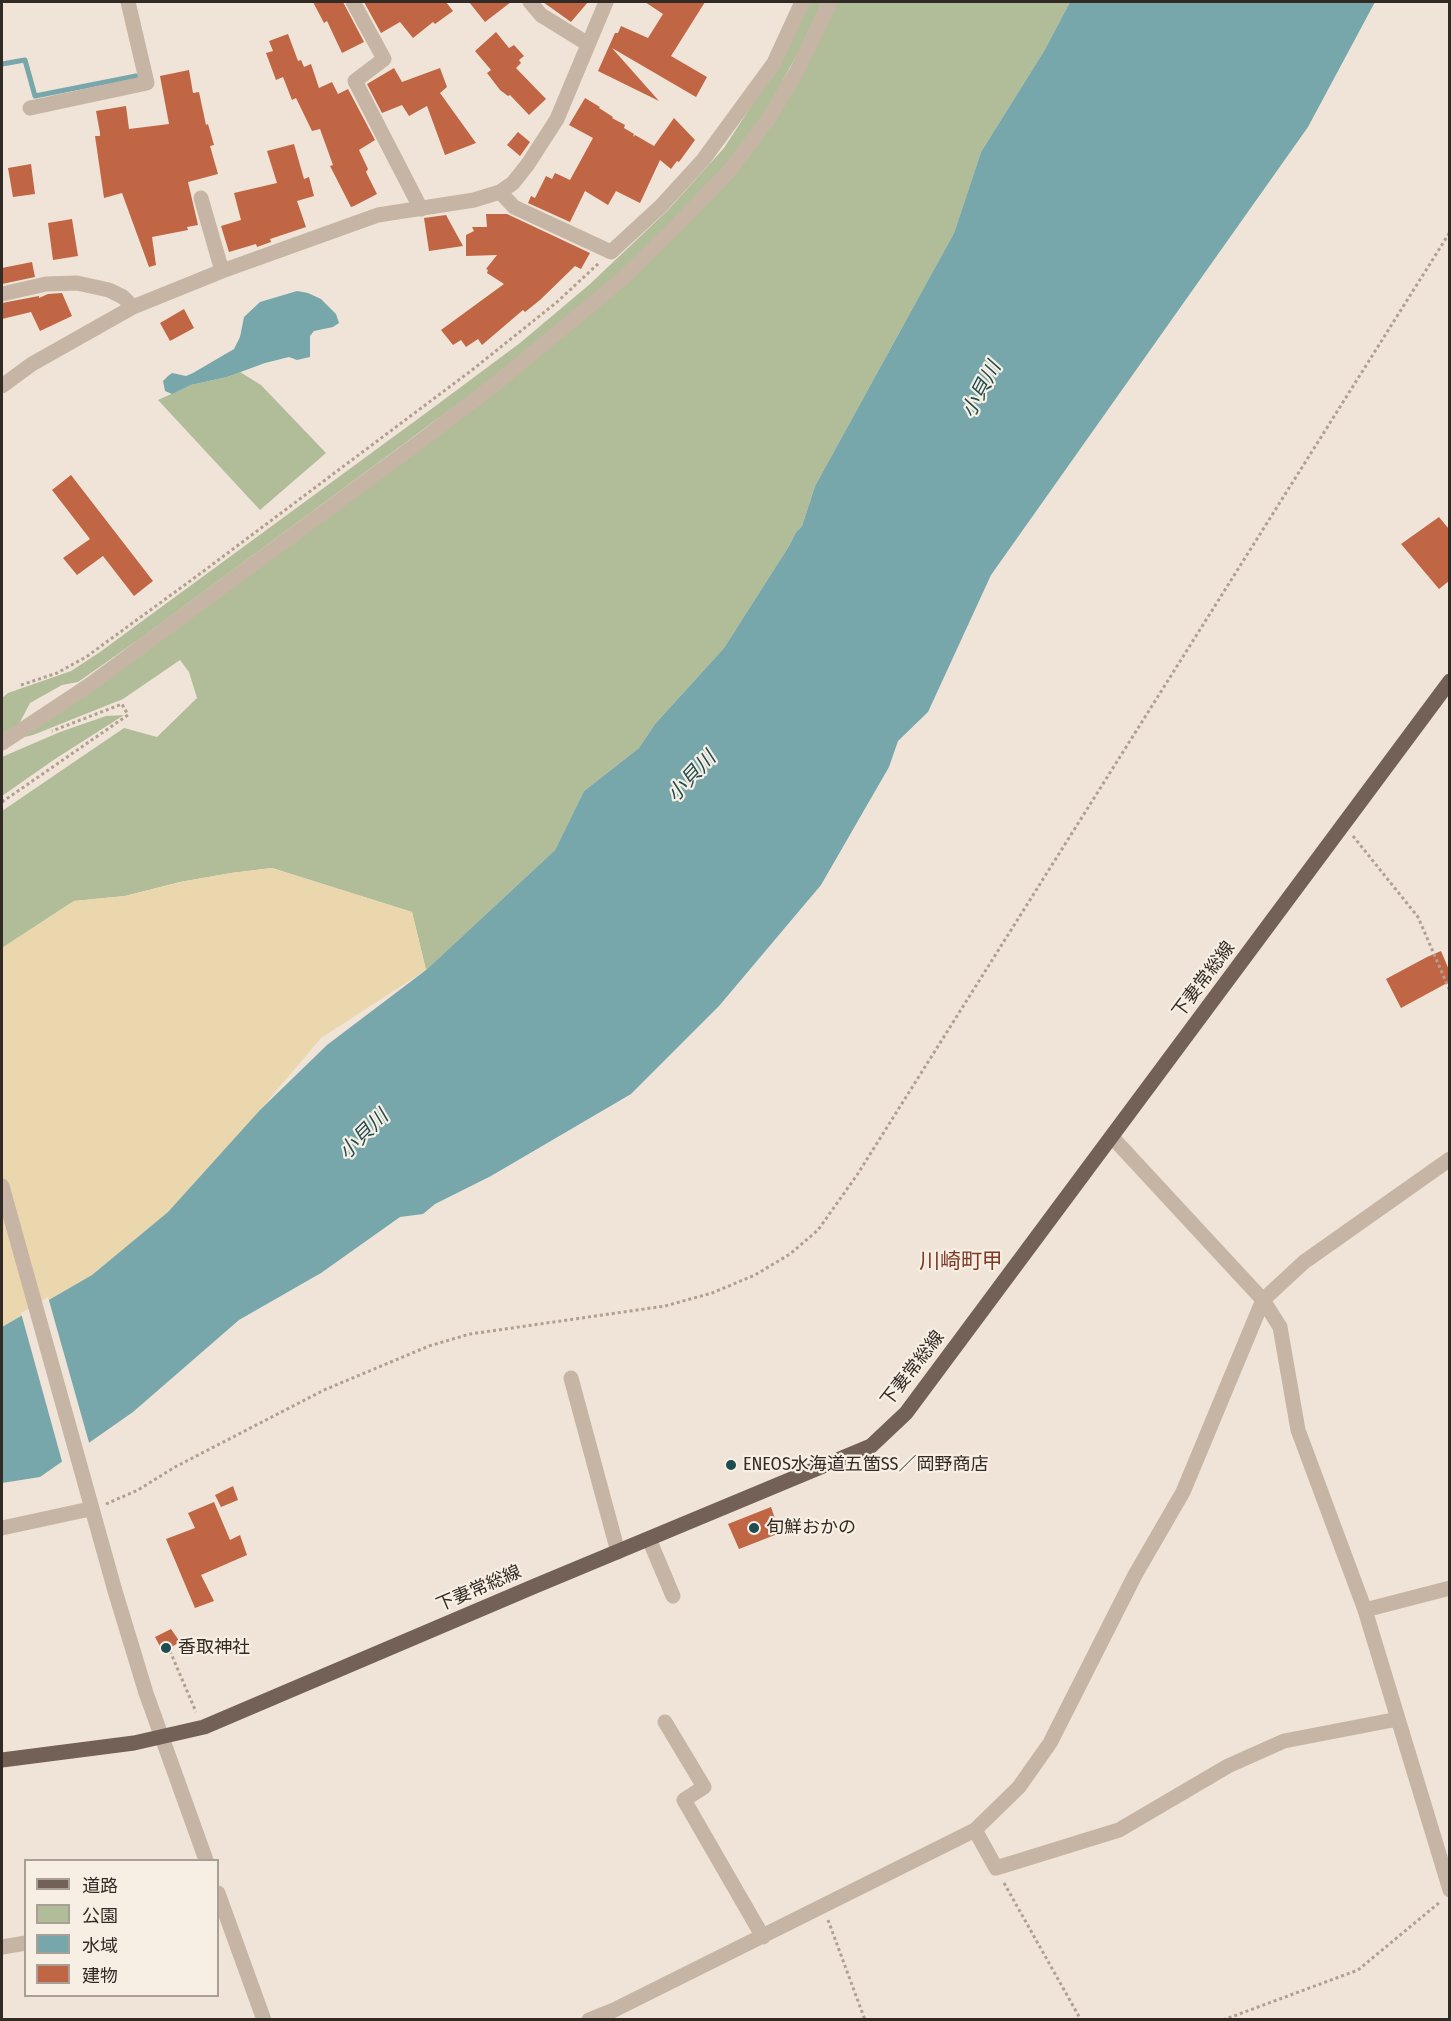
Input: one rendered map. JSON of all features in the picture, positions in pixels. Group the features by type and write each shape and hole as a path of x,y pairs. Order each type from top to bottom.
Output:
{"main road":[{"name":"下妻常総線","path":"2,1760 162,1738 203,1728 871,1446 906,1413 1449,681"}],"street":[{"path":"30,108 147,82 128,2"},
{"path":"353,2 384,59 355,81 421,209"},
{"path":"530,2 541,15 588,44"},
{"path":"2,386 55,350 133,307 222,271 378,215 474,200 500,192 513,183 528,164 557,119 606,2"},
{"path":"500,192 514,207 611,252 662,206 703,160 774,63 802,2"},
{"path":"2,743 88,686 430,434 516,368 621,280 730,170 769,118 797,71 830,2"},
{"path":"201,198 222,271"},
{"path":"2,294 46,284 77,283 108,290 123,297 133,307"},
{"path":"1112,1137 1263,1300 1280,1327 1298,1430 1365,1610 1398,1719 1445,1896"},
{"path":"589,2019 614,2010 975,1830 1019,1787 1050,1743 1135,1575 1184,1492 1263,1300 1304,1262 1449,1159"},
{"path":"2,1186 90,1509 125,1625 162,1738 206,1859"},
{"path":"571,1378 618,1552"},
{"path":"2,1528 90,1509"},
{"path":"649,1539 673,1596"},
{"path":"1365,1610 1449,1588"},
{"path":"975,1830 996,1868 1119,1830 1228,1766 1284,1741 1398,1719"},
{"path":"665,1722 704,1787 684,1800 763,1937"},
{"path":"221,1910 264,2019"},
{"path":"2,1947 24,1943"}],"path":[{"path":"90,1509 114,1502 138,1490 175,1467 324,1390 419,1350 470,1334 665,1306 712,1293 755,1275 790,1254 818,1230 869,1156 1449,232"},
{"path":"21,685 57,673 86,657 192,580 472,370 557,302 611,252"},
{"path":"2,802 128,715 122,704 44,734"},
{"path":"1344,824 1418,917 1449,991"},
{"path":"170,1651 203,1728"},
{"path":"996,1868 1081,2019"},
{"path":"1223,2019 1358,1970 1445,1896"},
{"path":"824,1907 865,2019"}],"green space":[{"path":"806,2 822,2 769,106 728,163 675,221 595,295 528,352 141,638 78,682 62,685 30,703 19,724 2,734 2,698 8,693 71,671 100,652 520,343 590,284 668,210 724,148 763,88"},
{"path":"837,2 1070,2 1044,51 981,152 954,233 815,486 802,526 796,532 724,648 655,724 639,748 584,791 555,850 426,970 412,912 272,868 180,882 125,896 74,901 2,948 2,811 124,728 157,737 197,698 189,672 180,660 123,699 20,738 474,407 750,154"},
{"path":"240,372 261,385 326,453 260,510 158,400 191,385"},
{"path":"124,715 2,796 2,757 60,732 106,716"}],"sand":[{"path":"272,868 412,912 426,970 321,1038 168,1212 92,1275 2,1327 2,948 74,901 125,896 180,882"}],"water":[{"name":"小貝川","path":"1070,2 1375,2 1308,127 991,575 928,712 898,741 889,767 821,885 719,1006 631,1094 491,1176 435,1204 423,1214 400,1217 321,1273 239,1320 133,1412 40,1477 2,1483 2,1327 92,1275 168,1212 260,1110 327,1045 426,970 555,850 584,791 639,748 655,724 724,648 796,532 802,526 815,486 954,233 981,152 1044,51"},
{"path":"297,291 321,299 336,314 339,323 333,327 314,331 310,336 310,357 297,360 289,357 227,377 191,385 172,394 165,391 163,381 172,373 186,376 234,349 240,337 244,317 260,302"}],"pier":[{"path":"48,1297 90,1446 63,1465 21,1313"}],"building":[{"path":"313,2 343,2 364,42 342,53 327,21 324,23"},
{"path":"364,2 446,2 453,11 435,24 433,22 413,38 400,22 381,33"},
{"path":"469,2 511,2 485,22"},
{"path":"543,2 588,2 571,22"},
{"path":"645,2 705,2 671,56 707,77 696,97 612,48 659,101 598,71 615,33 618,33 621,26 648,38 663,14"},
{"path":"496,32 509,48 514,45 524,56 519,60 521,63 516,68 546,99 529,115 510,95 500,90 487,73 491,70 475,51"},
{"path":"288,34 298,61 301,60 304,67 311,64 319,88 332,82 338,94 348,89 375,140 359,150 368,169 366,172 377,194 354,206 351,207 330,166 333,165 320,129 312,131 296,98 292,100 283,77 276,80 266,53 273,51 269,41"},
{"path":"394,68 402,82 440,68 447,87 440,93 476,143 445,155 427,106 409,116 402,105 382,113 367,84"},
{"path":"189,70 193,93 199,92 206,125 208,124 214,145 210,146 218,174 188,182 198,225 187,227 188,230 152,237 156,265 149,267 122,193 104,198 95,136 100,136 96,111 126,106 129,129 169,124 160,76"},
{"path":"585,98 625,125 624,128 634,134 633,137 635,135 654,146 674,118 695,140 671,169 660,160 640,203 616,191 608,205 585,191 570,222 528,203 531,196 535,198 546,176 552,179 555,173 570,180 593,138 569,125"},
{"path":"518,132 530,142 520,156 507,145"},
{"path":"294,144 304,179 309,177 314,196 297,201 306,227 270,239 271,242 257,247 256,244 229,252 221,226 241,220 234,193 277,183 267,151"},
{"path":"31,164 35,194 13,197 8,168"},
{"path":"486,214 507,214 590,253 581,269 575,266 540,300 525,312 523,310 482,345 478,339 466,347 461,340 453,345 441,330 504,284 487,273 486,269 497,255 466,256 466,235 474,231 472,227 487,227"},
{"path":"446,215 463,246 429,251 424,218"},
{"path":"72,219 78,256 53,260 48,223"},
{"path":"32,262 35,277 2,284 2,268"},
{"path":"62,293 72,316 40,331 31,312 2,319 2,303"},
{"path":"184,309 194,328 170,341 160,323"},
{"path":"71,475 153,581 134,596 103,556 77,575 63,558 90,539 52,490"},
{"path":"1439,517 1449,529 1449,581 1439,589 1401,544"},
{"path":"1441,951 1449,970 1449,982 1401,1008 1386,979"},
{"path":"233,1486 238,1500 221,1507 215,1495"},
{"path":"214,1502 230,1540 240,1535 247,1555 201,1575 214,1601 195,1608 166,1539 195,1528 188,1513"},
{"name":"旬鮮おかの","path":"771,1507 780,1533 739,1549 728,1524"},
{"path":"171,1629 180,1642 163,1652 155,1637"}],"waterway":[{"path":"2,64 25,60 35,96 136,76"}],"place":[{"name":"ENEOS水海道五箇SS／岡野商店","path":"731,1465"},
{"name":"旬鮮おかの","path":"754,1528"},
{"name":"香取神社","path":"166,1648"}],"district":[{"name":"川崎町甲","path":"961,1262"}]}
